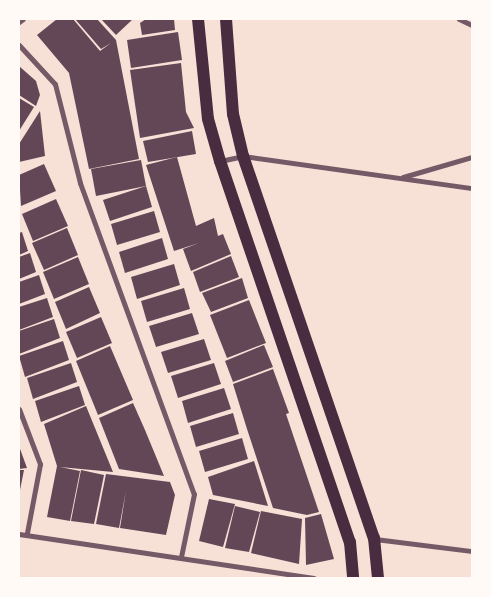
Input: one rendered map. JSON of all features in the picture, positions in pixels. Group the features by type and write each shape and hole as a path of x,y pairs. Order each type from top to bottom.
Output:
{"main road":[{"path":"198,19 208,118 220,161 350,542 353,578"},
{"path":"226,19 233,114 243,156 374,538 378,578"}],"street":[{"path":"19,22 23,19"},
{"path":"459,19 472,25"},
{"path":"19,44 55,84 80,183 194,494 181,557"},
{"path":"220,161 243,156 472,188"},
{"path":"400,177 472,157"},
{"path":"19,409 40,464 27,533"},
{"path":"19,534 27,533 314,578"},
{"path":"374,538 472,550"}],"building":[{"path":"57,19 73,19 100,51 111,43 101,49 75,19 97,19 116,40 139,159 89,169 69,73 37,35"},
{"path":"101,19 133,19 116,35"},
{"path":"146,19 174,19 175,30 142,35 140,23"},
{"path":"178,32 182,60 131,68 127,40"},
{"path":"181,63 186,112 194,128 140,138 130,70"},
{"path":"19,66 36,81 40,95 36,106 19,95"},
{"path":"19,98 34,107 19,131"},
{"path":"40,111 45,156 19,162 19,144"},
{"path":"192,131 196,154 148,162 143,141"},
{"path":"177,157 196,226 214,218 218,236 223,234 231,254 191,271 183,249 199,243 174,251 146,165"},
{"path":"141,160 146,186 96,196 91,169"},
{"path":"44,164 56,191 21,206 19,175"},
{"path":"146,186 152,207 110,221 103,200"},
{"path":"56,199 68,226 33,241 22,214"},
{"path":"154,211 160,232 117,245 111,224"},
{"path":"67,228 78,255 44,270 32,243"},
{"path":"22,232 28,251 19,255 19,233"},
{"path":"162,238 168,259 125,273 119,252"},
{"path":"30,253 36,272 19,279 19,257"},
{"path":"231,256 239,277 200,292 193,272"},
{"path":"78,257 89,284 54,299 43,272"},
{"path":"174,264 180,285 137,299 131,277"},
{"path":"39,275 45,294 19,304 19,282"},
{"path":"242,278 248,298 211,312 202,293"},
{"path":"89,287 100,313 66,329 55,302"},
{"path":"184,288 190,309 147,322 141,301"},
{"path":"47,298 53,317 19,330 19,307"},
{"path":"249,300 266,343 227,358 210,315"},
{"path":"192,313 199,334 156,347 149,326"},
{"path":"101,317 112,343 77,358 66,332"},
{"path":"54,319 60,338 19,354 19,331"},
{"path":"204,339 211,360 168,373 161,352"},
{"path":"63,341 69,360 25,377 19,356"},
{"path":"264,345 273,367 233,382 225,361"},
{"path":"110,346 133,400 98,415 76,361"},
{"path":"71,363 77,382 33,399 27,378"},
{"path":"214,363 221,384 178,398 171,376"},
{"path":"273,369 289,413 286,414 319,512 307,515 273,508 247,429 233,384"},
{"path":"79,386 85,405 41,422 35,401"},
{"path":"224,388 231,409 188,423 182,401"},
{"path":"133,403 164,476 119,469 99,418"},
{"path":"86,406 113,472 60,467 80,471 70,521 47,517 57,466 44,424"},
{"path":"233,413 239,434 196,447 190,426"},
{"path":"242,438 248,459 205,472 199,451"},
{"path":"19,446 27,468 19,469"},
{"path":"254,461 268,506 213,495 208,477"},
{"path":"19,470 24,470 20,490 19,490"},
{"path":"81,470 104,475 94,524 71,521"},
{"path":"106,474 170,482 175,495 166,535 120,528 126,491 119,528 96,524"},
{"path":"209,499 235,504 223,547 199,541"},
{"path":"235,506 260,512 249,552 225,548"},
{"path":"261,511 302,519 299,564 251,553"},
{"path":"321,514 334,559 306,565 305,518"}]}
